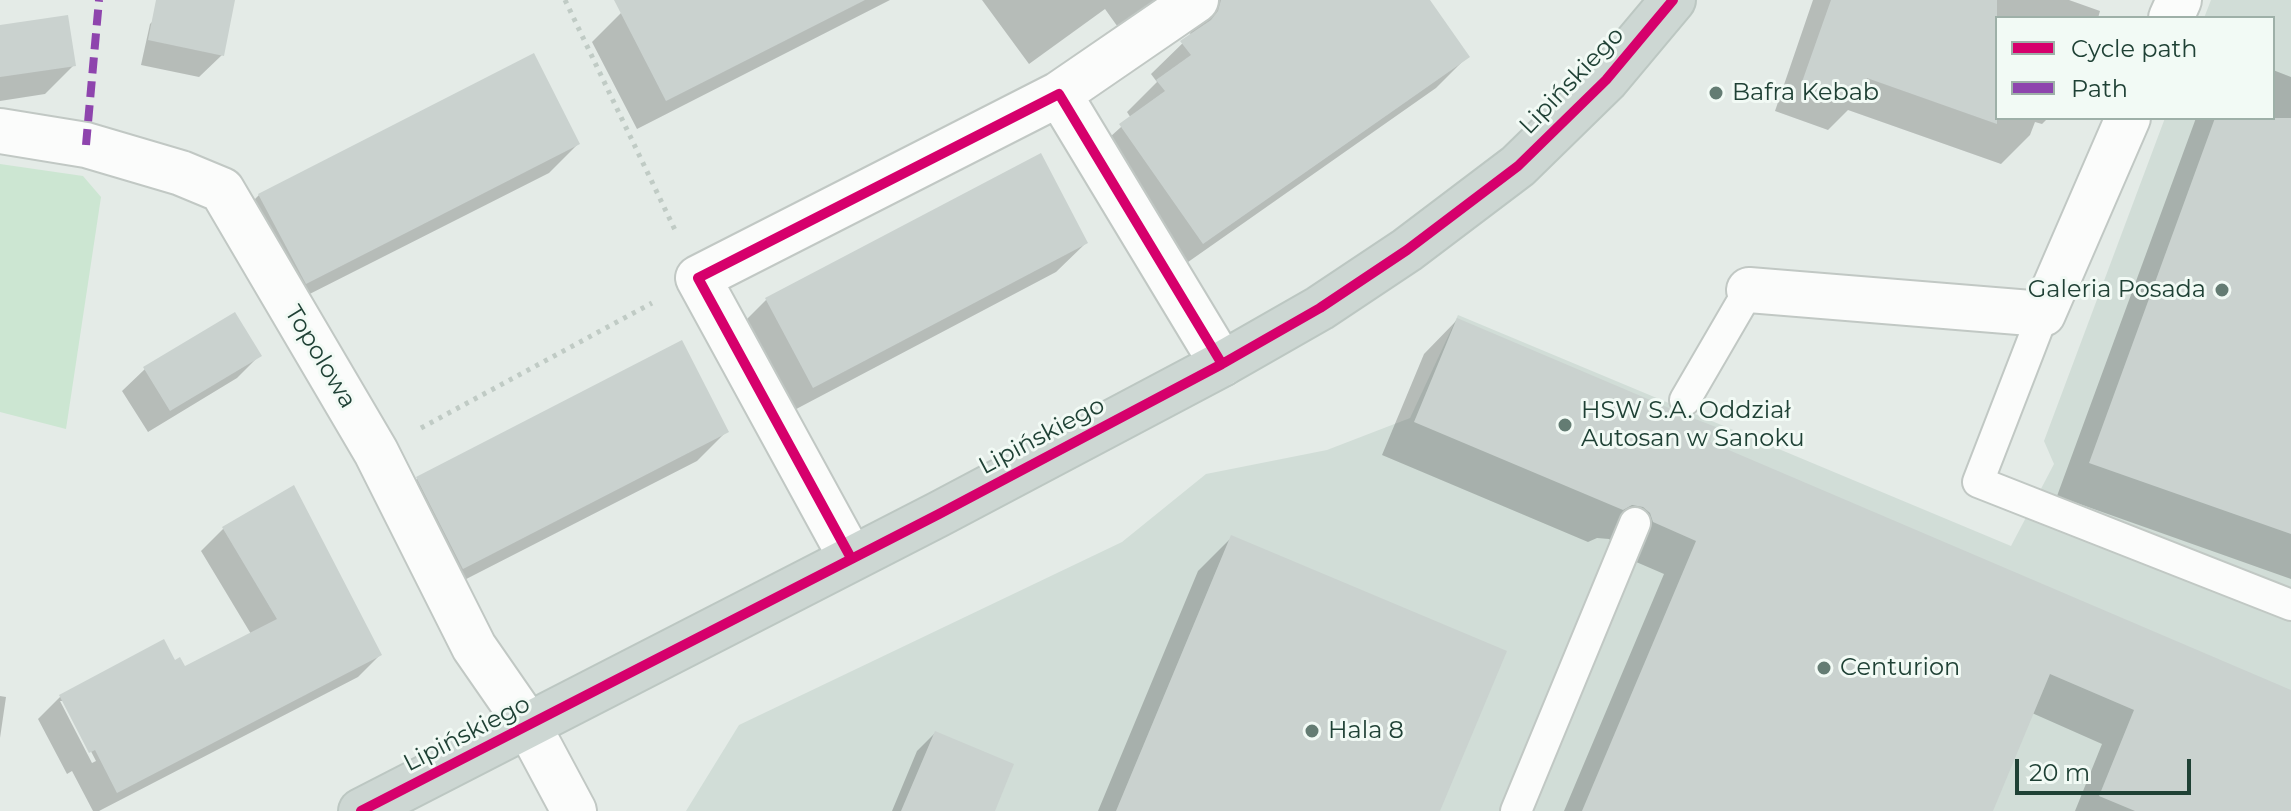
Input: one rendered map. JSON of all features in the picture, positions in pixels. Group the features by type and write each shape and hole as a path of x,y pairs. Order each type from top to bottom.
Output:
{"main road":[{"name":"Lipińskiego","path":"361,811 1222,364 1320,308 1407,250 1518,166 1606,80 1673,0"}],"street":[{"path":"851,558 698,278 1059,94 1196,0"},
{"path":"1059,94 1222,364"},
{"path":"1749,290 2043,314 2127,120"},
{"name":"Topolowa","path":"0,131 86,145 181,173 222,190 376,452 474,647 528,725 574,811"}],"lane":[{"path":"1685,400 1749,290"},
{"path":"2043,314 1978,482 2291,605"},
{"path":"1516,811 1635,523"}],"path":[{"path":"376,452 698,278 565,0"}],"shaded area":[{"path":"2211,0 2291,0 2291,811 686,811 739,725 1122,542 1206,474 1327,450 1410,418 1458,315 2011,546 2054,464 2044,441 2164,120 2275,120 2275,16 2205,16"}],"green space":[{"path":"0,164 83,176 101,197 66,429 0,412"}],"building":[{"path":"156,0 235,0 224,56 148,40"},
{"path":"614,0 865,0 666,101"},
{"path":"1221,0 1430,0 1470,57 1203,244 1119,124 1165,91 1156,80 1191,55 1180,41 1211,20"},
{"path":"1831,0 1997,0 1997,124 1867,78 1859,102 1802,82"},
{"path":"68,15 76,66 0,77 0,25"},
{"path":"534,53 580,144 306,284 258,194"},
{"name":"Galeria Posada","path":"2291,118 2291,534 2089,463 2214,120"},
{"path":"1041,153 1088,243 813,388 765,298"},
{"path":"235,312 262,356 170,411 143,367"},
{"path":"1457,318 1669,408 1677,416 1690,417 1716,427 1710,442 2291,690 2291,811 2135,811 2099,796 2134,710 2050,674 1993,811 1582,811 1696,541 1653,522 1650,513 1643,507 1632,505 1623,510 1414,422"},
{"path":"682,340 729,432 463,569 416,477"},
{"path":"294,485 382,655 117,793 95,750 89,753 59,695 164,639 175,660 180,657 185,666 277,619 222,527"},
{"name":"Hala 8","path":"1231,535 1507,651 1440,811 1116,811"},
{"path":"935,731 1014,764 995,811 901,811"}],"marked path":[{"path":"86,145 99,0"}],"cycle path":[{"path":"361,811 939,514 1222,364 1320,308 1407,250 1518,166 1606,80 1673,0"},
{"path":"851,558 698,278 1059,94 1222,364"}],"place":[{"name":"Bafra Kebab","path":"1716,93"},
{"name":"Galeria Posada","path":"2222,290"},
{"name":"HSW S.A. Oddział Autosan w Sanoku","path":"1565,425"},
{"name":"Centurion","path":"1824,668"},
{"name":"Hala 8","path":"1312,731"}]}
